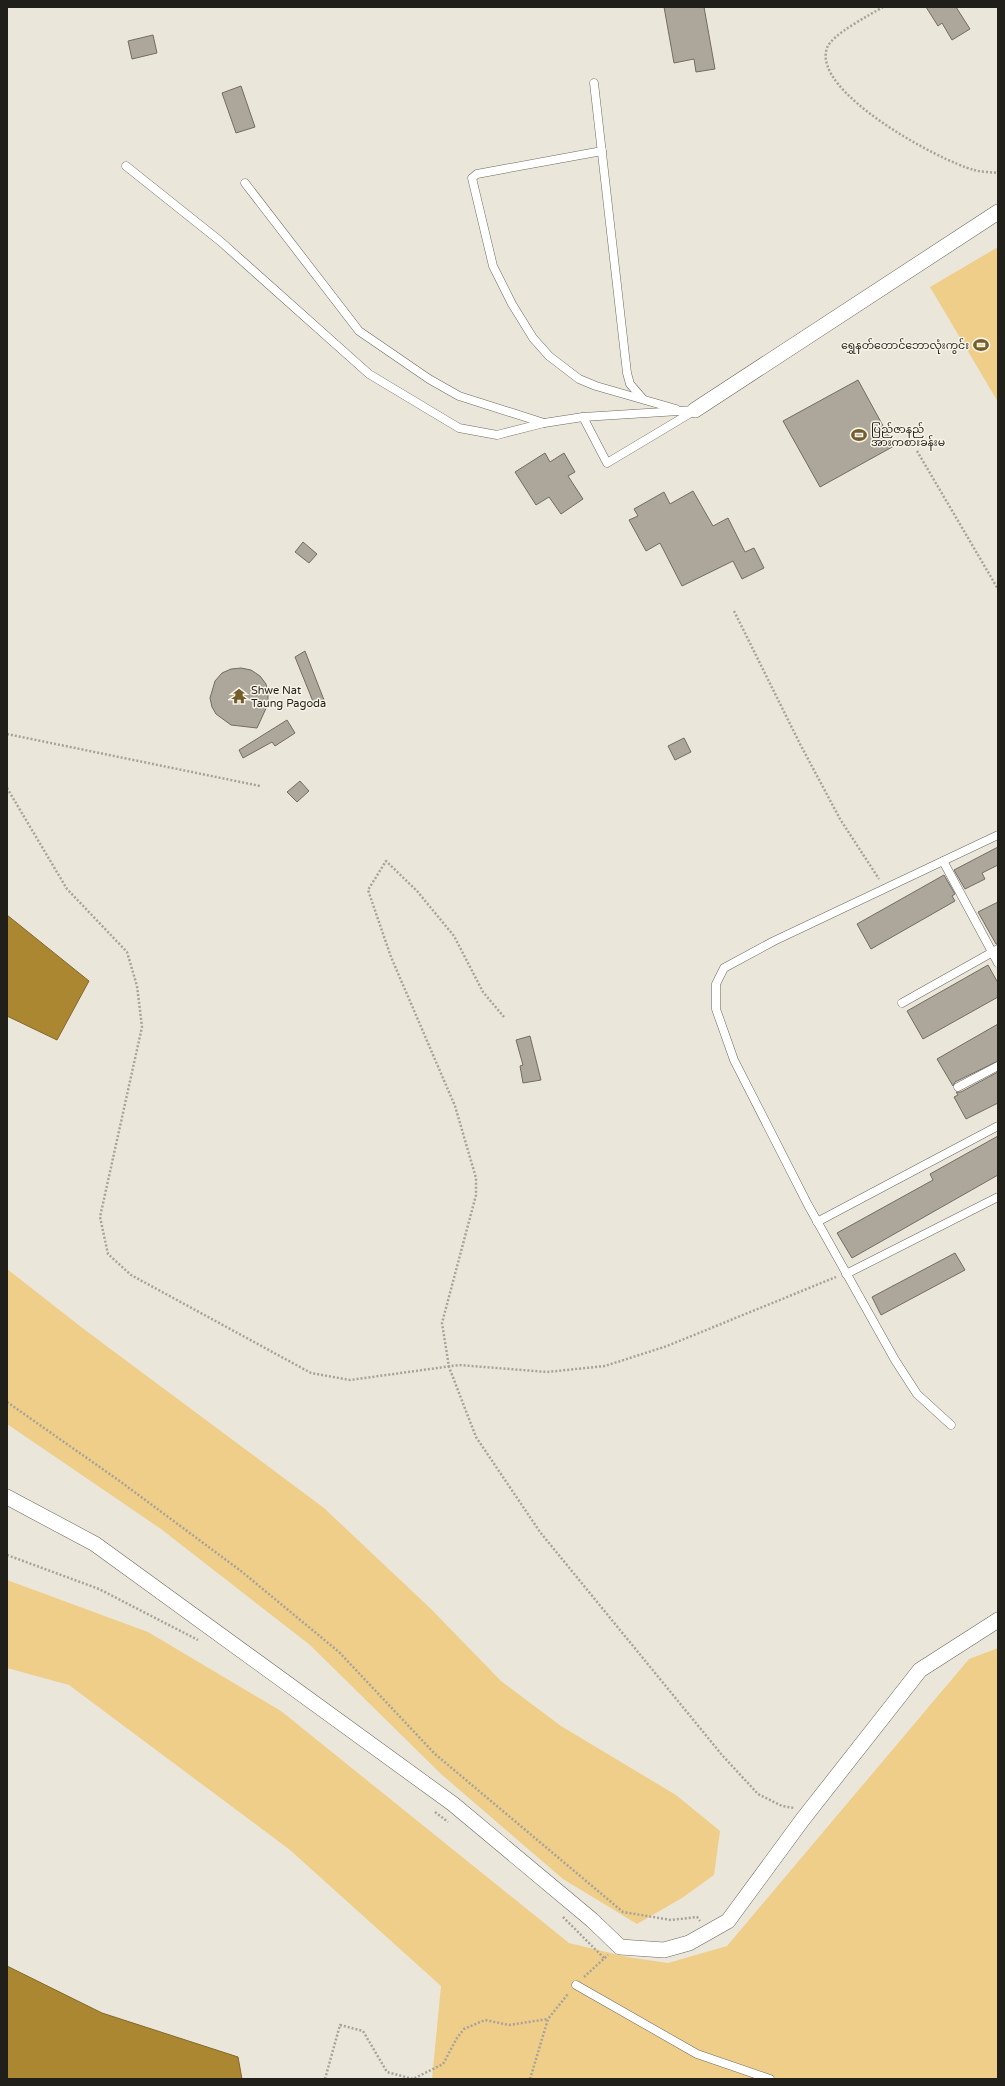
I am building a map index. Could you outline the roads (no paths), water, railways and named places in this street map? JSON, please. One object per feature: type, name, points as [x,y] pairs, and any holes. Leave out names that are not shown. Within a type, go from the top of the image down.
[{"type":"street","points":[[689,411],[998,212]]},
{"type":"street","points":[[7,1497],[95,1544],[453,1804],[592,1920],[620,1947],[664,1950],[689,1944],[728,1921],[810,1811],[920,1670],[998,1620]]},
{"type":"lane","points":[[594,83],[627,373],[630,384],[643,400]]},
{"type":"lane","points":[[602,151],[476,174],[472,178],[493,266],[512,304],[534,338],[549,356],[579,379],[596,386],[643,400],[689,411]]},
{"type":"lane","points":[[126,166],[220,241],[368,374],[459,428],[497,435],[544,423],[583,417],[689,411]]},
{"type":"lane","points":[[245,182],[360,331],[429,379],[459,396],[544,423]]},
{"type":"lane","points":[[583,417],[607,463],[689,411]]},
{"type":"lane","points":[[950,1425],[917,1394],[873,1324],[817,1222],[734,1060],[716,1009],[716,984],[724,968],[774,941],[998,835]]},
{"type":"lane","points":[[943,861],[995,951],[998,963]]},
{"type":"lane","points":[[902,1002],[995,951]]},
{"type":"lane","points":[[958,1087],[998,1066]]},
{"type":"lane","points":[[817,1222],[998,1126]]},
{"type":"lane","points":[[846,1274],[998,1197]]},
{"type":"lane","points":[[576,1986],[697,2054],[770,2079]]},
{"type":"place","name":"ရွှေနတ်တောင်ဘောလုံးကွင်း","points":[[981,345]]},
{"type":"place","name":"ပြည်ဇာနည် အားကစားခန်းမ","points":[[859,435]]},
{"type":"place","name":"Shwe Nat Taung Pagoda","points":[[239,696]]}]
